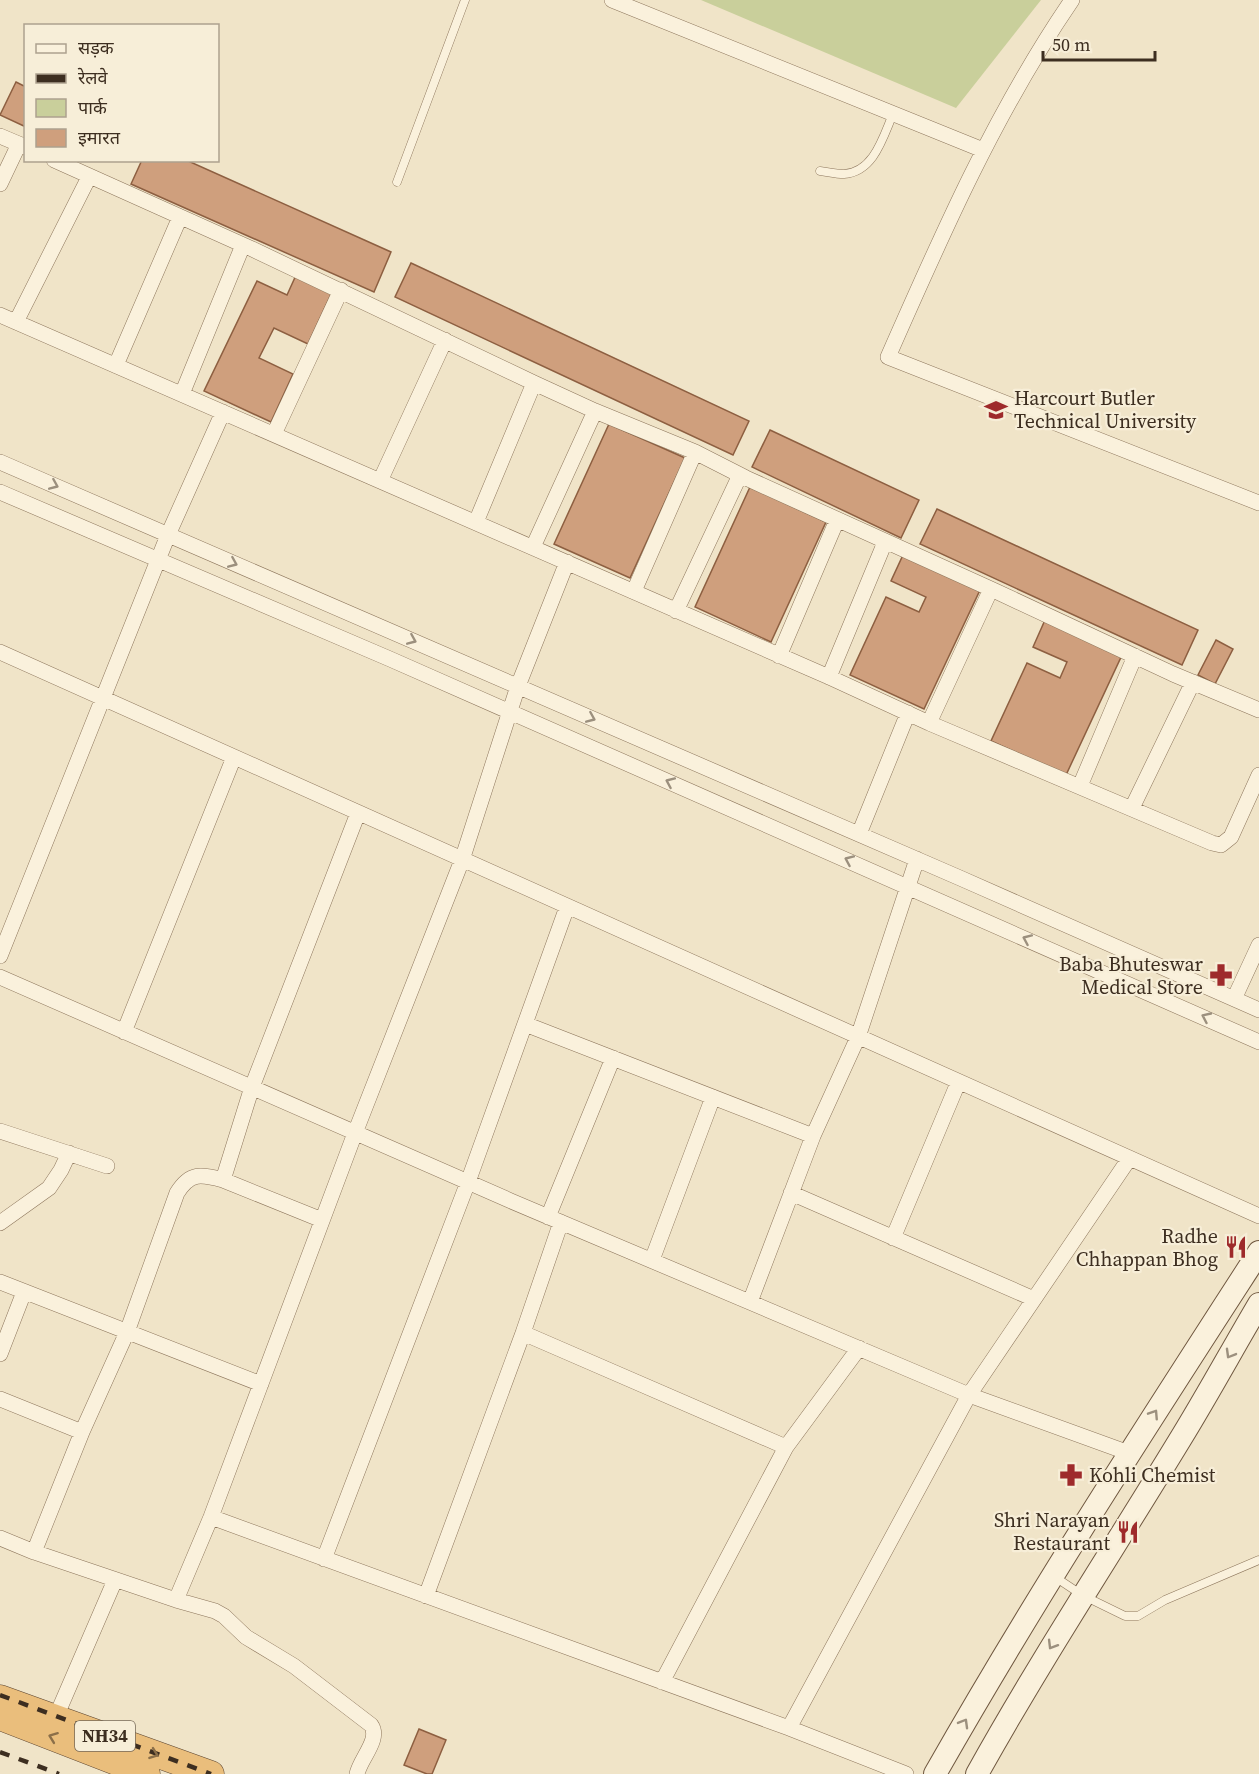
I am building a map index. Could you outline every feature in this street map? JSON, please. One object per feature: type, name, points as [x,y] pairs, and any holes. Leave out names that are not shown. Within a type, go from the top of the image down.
[{"type":"highway","name":"NH34","points":[[0,1698],[211,1774]]},
{"type":"highway","name":"NH34","points":[[0,1717],[147,1774]]},
{"type":"main road","points":[[935,1774],[990,1677],[1129,1454],[1259,1252]]},
{"type":"main road","points":[[977,1774],[1010,1714],[1182,1437],[1259,1304]]},
{"type":"street","points":[[612,0],[983,150]]},
{"type":"street","points":[[1072,0],[1004,111],[983,150],[888,357],[1259,503]]},
{"type":"street","points":[[0,135],[22,146],[0,184]]},
{"type":"street","points":[[58,162],[342,290],[596,411],[695,452],[885,542],[1192,682],[1259,710]]},
{"type":"street","points":[[16,322],[89,177]]},
{"type":"street","points":[[116,365],[180,217]]},
{"type":"street","points":[[182,394],[243,245]]},
{"type":"street","points":[[273,434],[342,290]]},
{"type":"street","points":[[0,315],[634,591],[929,723],[1212,843],[1221,845],[1231,837],[1259,775]]},
{"type":"street","points":[[380,481],[445,339]]},
{"type":"street","points":[[476,522],[534,382]]},
{"type":"street","points":[[533,547],[596,411]]},
{"type":"street","points":[[0,956],[168,535],[223,412]]},
{"type":"street","points":[[634,591],[695,452]]},
{"type":"street","points":[[0,462],[917,859],[1259,1010]]},
{"type":"street","points":[[676,611],[740,475]]},
{"type":"street","points":[[0,492],[511,712],[1259,1042]]},
{"type":"street","points":[[779,656],[837,520]]},
{"type":"street","points":[[829,677],[885,542]]},
{"type":"street","points":[[176,1600],[211,1517],[355,1133],[462,860],[518,686],[567,562]]},
{"type":"street","points":[[929,723],[991,589]]},
{"type":"street","points":[[0,654],[103,698],[1259,1216]]},
{"type":"street","points":[[1080,786],[1135,656]]},
{"type":"street","points":[[1132,808],[1192,682]]},
{"type":"street","points":[[859,834],[909,713]]},
{"type":"street","points":[[124,1032],[234,757]]},
{"type":"street","points":[[223,1180],[252,1087],[358,813]]},
{"type":"street","points":[[750,1302],[813,1136],[858,1037],[917,859]]},
{"type":"street","points":[[324,1559],[468,1182],[567,907]]},
{"type":"street","points":[[1234,999],[1259,945]]},
{"type":"street","points":[[0,978],[468,1182],[969,1395],[1129,1454]]},
{"type":"street","points":[[525,1024],[813,1136]]},
{"type":"street","points":[[426,1596],[524,1333],[555,1219],[613,1058]]},
{"type":"street","points":[[893,1238],[958,1083]]},
{"type":"street","points":[[652,1260],[713,1097]]},
{"type":"street","points":[[0,1131],[107,1166]]},
{"type":"street","points":[[0,1223],[49,1188],[62,1170],[69,1153]]},
{"type":"street","points":[[789,1728],[969,1395],[1129,1159]]},
{"type":"street","points":[[34,1552],[82,1432],[127,1332],[177,1192],[182,1185],[194,1176],[210,1176],[322,1220]]},
{"type":"street","points":[[791,1193],[1034,1299]]},
{"type":"street","points":[[0,1282],[261,1384]]},
{"type":"street","points":[[0,1354],[24,1292]]},
{"type":"street","points":[[524,1333],[786,1447]]},
{"type":"street","points":[[662,1682],[786,1447],[859,1348]]},
{"type":"street","points":[[0,1399],[82,1432]]},
{"type":"street","points":[[211,1517],[789,1728],[906,1774]]},
{"type":"street","points":[[0,1538],[34,1552],[215,1611],[224,1616],[246,1637],[294,1666],[374,1728],[375,1736],[357,1774]]},
{"type":"street","points":[[55,1719],[115,1580]]},
{"type":"lane","points":[[397,182],[465,0]]},
{"type":"lane","points":[[820,171],[846,174],[866,165],[876,153],[893,114]]},
{"type":"lane","points":[[1054,1576],[1082,1595],[1125,1616],[1138,1616],[1165,1600],[1259,1560]]},
{"type":"green space","points":[[701,0],[1041,0],[956,108]]},
{"type":"building","points":[[16,82],[24,86],[24,126],[0,115]]},
{"type":"building","points":[[141,162],[190,162],[391,252],[374,292],[131,184]]},
{"type":"building","points":[[411,263],[749,421],[733,455],[395,297]]},
{"type":"building","points":[[297,273],[333,290],[308,344],[274,328],[259,358],[293,374],[271,422],[204,391],[257,281],[287,295]]},
{"type":"building","points":[[609,424],[685,458],[630,578],[554,544]]},
{"type":"building","points":[[770,430],[919,500],[901,538],[752,467]]},
{"type":"building","points":[[750,487],[826,522],[771,642],[695,607]]},
{"type":"building","points":[[937,509],[1198,630],[1182,665],[920,544]]},
{"type":"building","points":[[903,555],[980,590],[924,709],[850,675],[886,597],[919,612],[926,597],[891,581]]},
{"type":"building","points":[[1045,620],[1122,655],[1066,775],[991,741],[1027,663],[1060,678],[1067,662],[1033,647]]},
{"type":"building","points":[[1216,640],[1233,649],[1215,684],[1198,675]]},
{"type":"building","points":[[419,1729],[446,1740],[432,1774],[404,1765]]},
{"type":"railway","points":[[0,1695],[211,1774]]},
{"type":"railway","points":[[0,1752],[59,1774]]},
{"type":"place","name":"Harcourt Butler Technical University","points":[[996,410]]},
{"type":"place","name":"Baba Bhuteswar Medical Store","points":[[1221,975]]},
{"type":"place","name":"Radhe Chhappan Bhog","points":[[1236,1247]]},
{"type":"place","name":"Kohli Chemist","points":[[1071,1475]]},
{"type":"place","name":"Shri Narayan Restaurant","points":[[1128,1532]]}]
